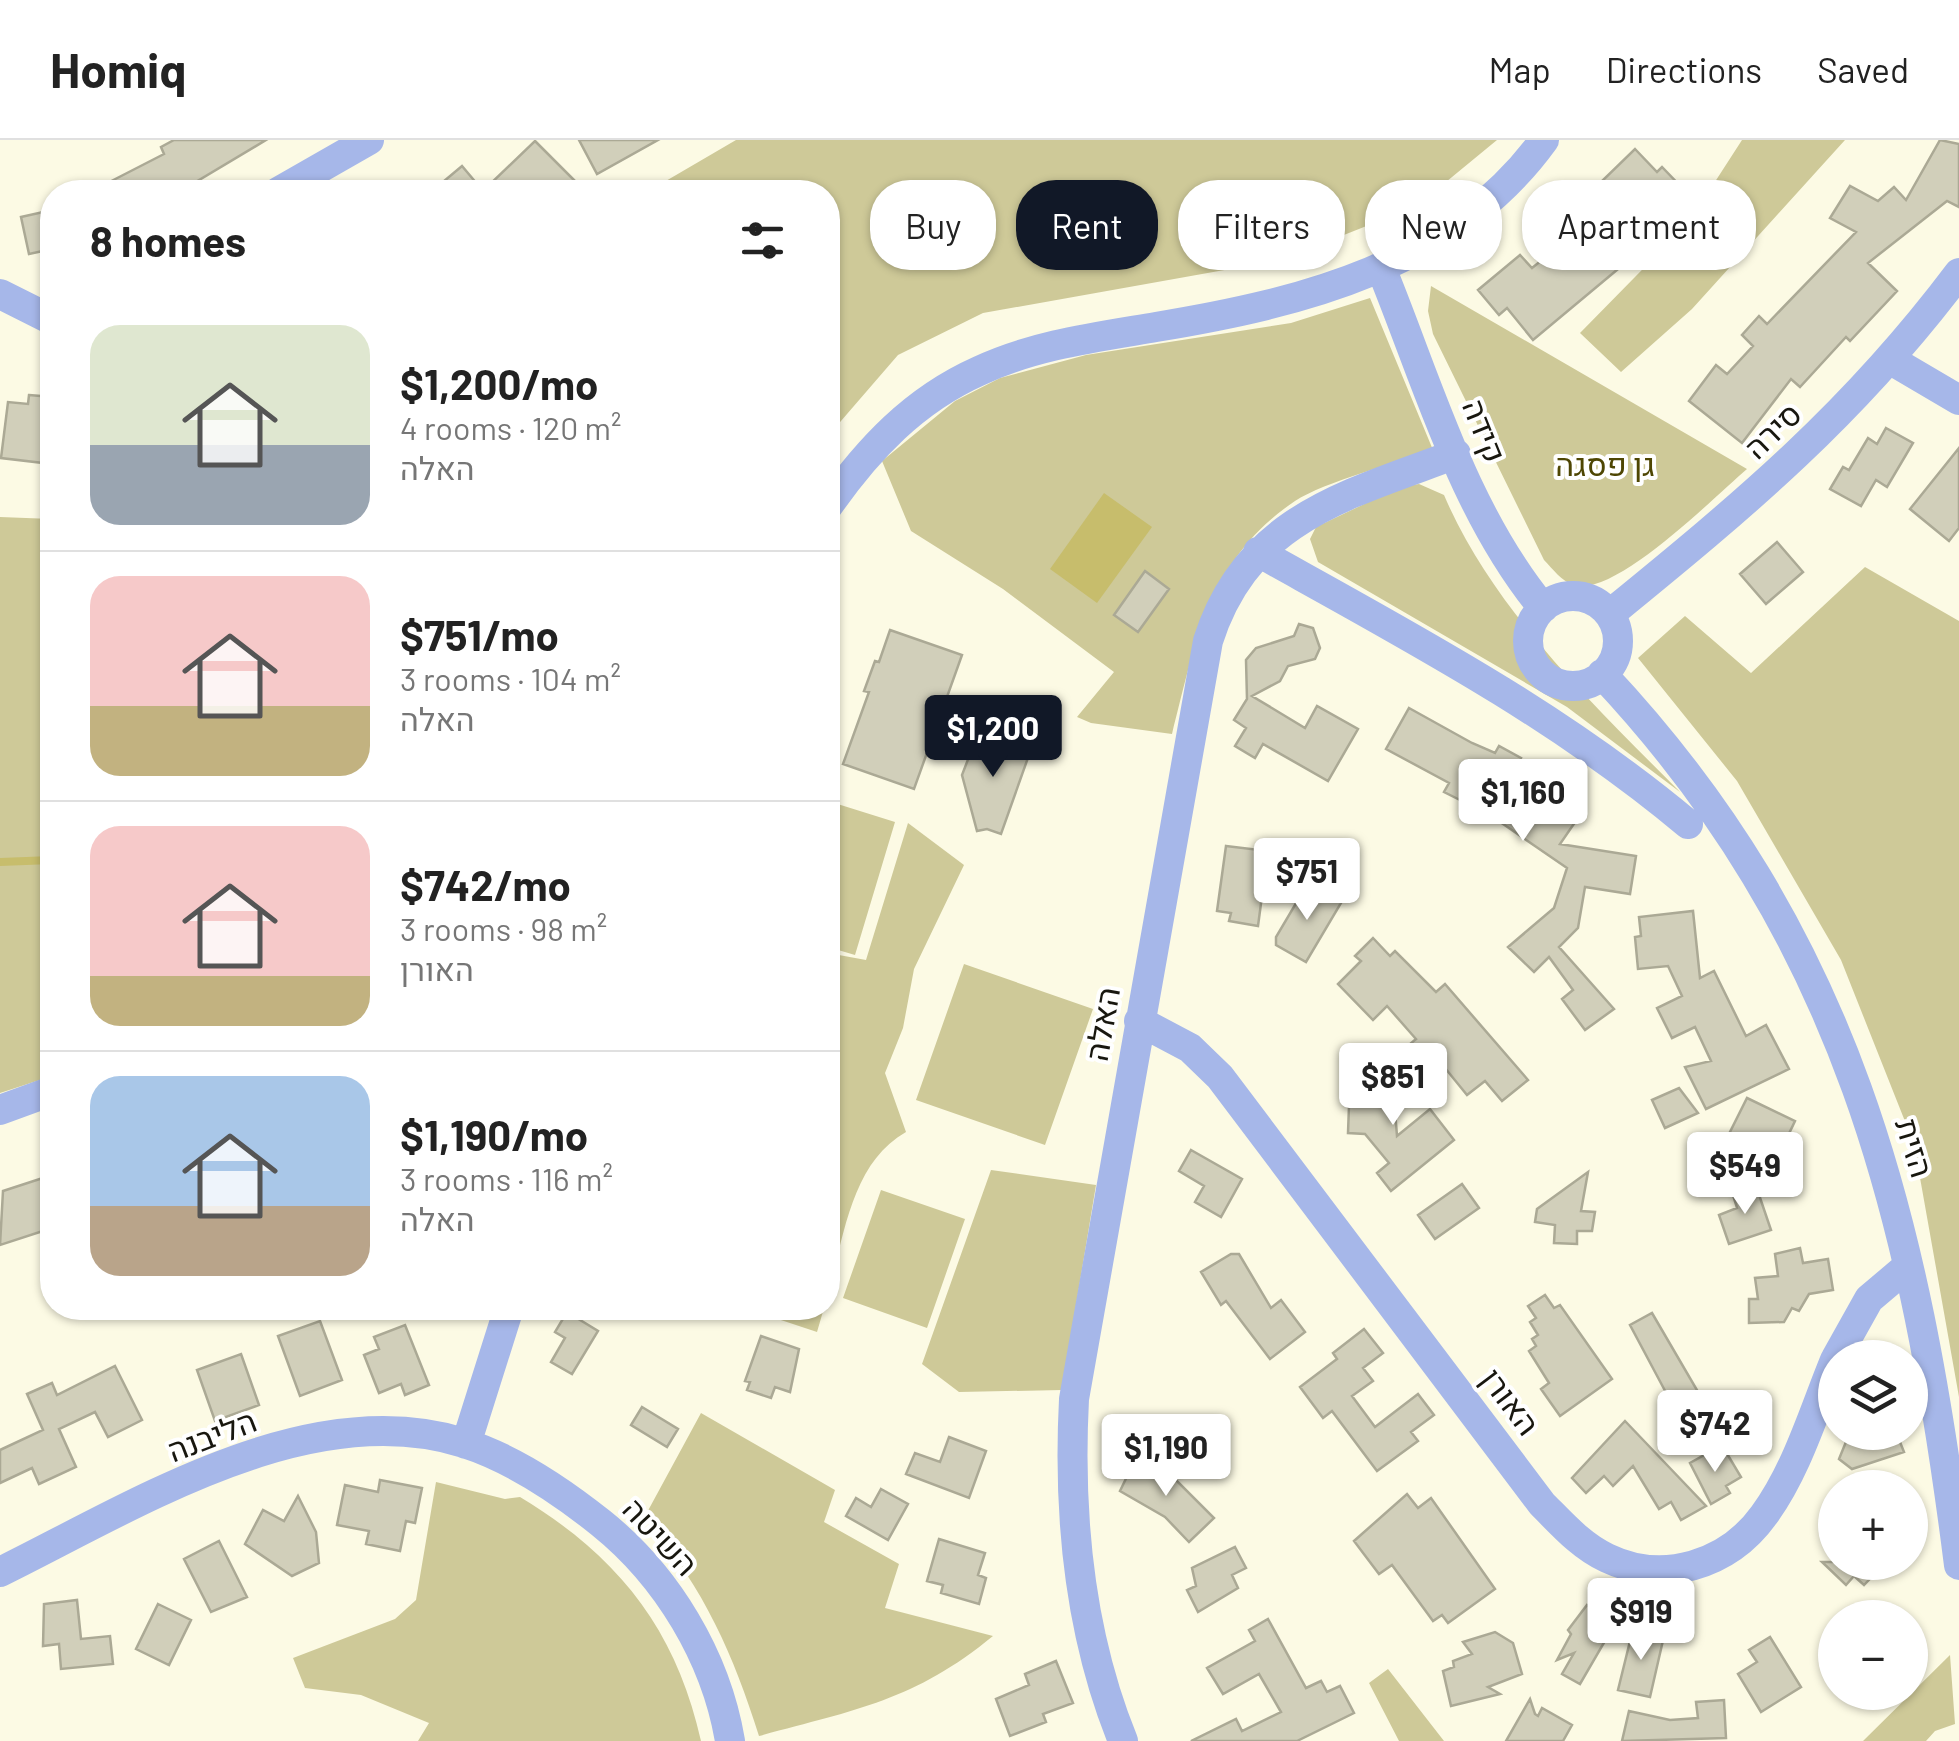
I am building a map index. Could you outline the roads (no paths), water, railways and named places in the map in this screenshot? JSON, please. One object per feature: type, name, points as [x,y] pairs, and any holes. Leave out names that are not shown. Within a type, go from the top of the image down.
[{"type":"street","points":[[299,180],[369,140]]},
{"type":"street","points":[[1502,183],[1544,140]]},
{"type":"street","points":[[840,489],[893,427],[934,395],[979,370],[1064,344],[1296,299],[1376,270]]},
{"type":"street","name":"קידה","points":[[1382,270],[1490,531],[1543,608]]},
{"type":"street","name":"סירה","points":[[1610,614],[1758,494],[1891,360],[1959,273]]},
{"type":"street","points":[[0,294],[40,314]]},
{"type":"street","points":[[1891,360],[1959,400]]},
{"type":"street","name":"האלה","points":[[1123,1741],[1087,1620],[1078,1565],[1071,1454],[1080,1345],[1208,641],[1228,590],[1258,552],[1282,530],[1334,500],[1456,454]]},
{"type":"street","points":[[1258,552],[1532,708],[1624,772],[1688,824]]},
{"type":"street","points":[[1572,595],[1600,604],[1610,614],[1618,643],[1615,658],[1602,674],[1581,685],[1566,685],[1540,672],[1528,645],[1530,630],[1543,608],[1572,595]]},
{"type":"street","name":"הזית","points":[[1602,674],[1690,774],[1735,837],[1774,900],[1839,1036],[1894,1199],[1936,1406],[1959,1566]]},
{"type":"street","name":"האורן","points":[[1139,1021],[1190,1048],[1220,1077],[1542,1504],[1573,1536],[1606,1558],[1640,1570],[1674,1571],[1706,1562],[1736,1544],[1764,1516],[1785,1479],[1818,1401]]},
{"type":"street","points":[[0,1110],[40,1095]]},
{"type":"street","name":"האורן","points":[[1846,1340],[1862,1308],[1908,1266]]},
{"type":"street","points":[[466,1444],[504,1320]]},
{"type":"street","name":"הליבנה","points":[[0,1572],[195,1476],[284,1446],[394,1432],[466,1444]]},
{"type":"street","name":"השיטה","points":[[466,1444],[573,1501],[618,1536],[656,1577],[687,1622],[711,1673],[730,1741]]},
{"type":"waterway","points":[[0,862],[40,860]]},
{"type":"park label","name":"גן פסגה","points":[[1605,465]]}]
